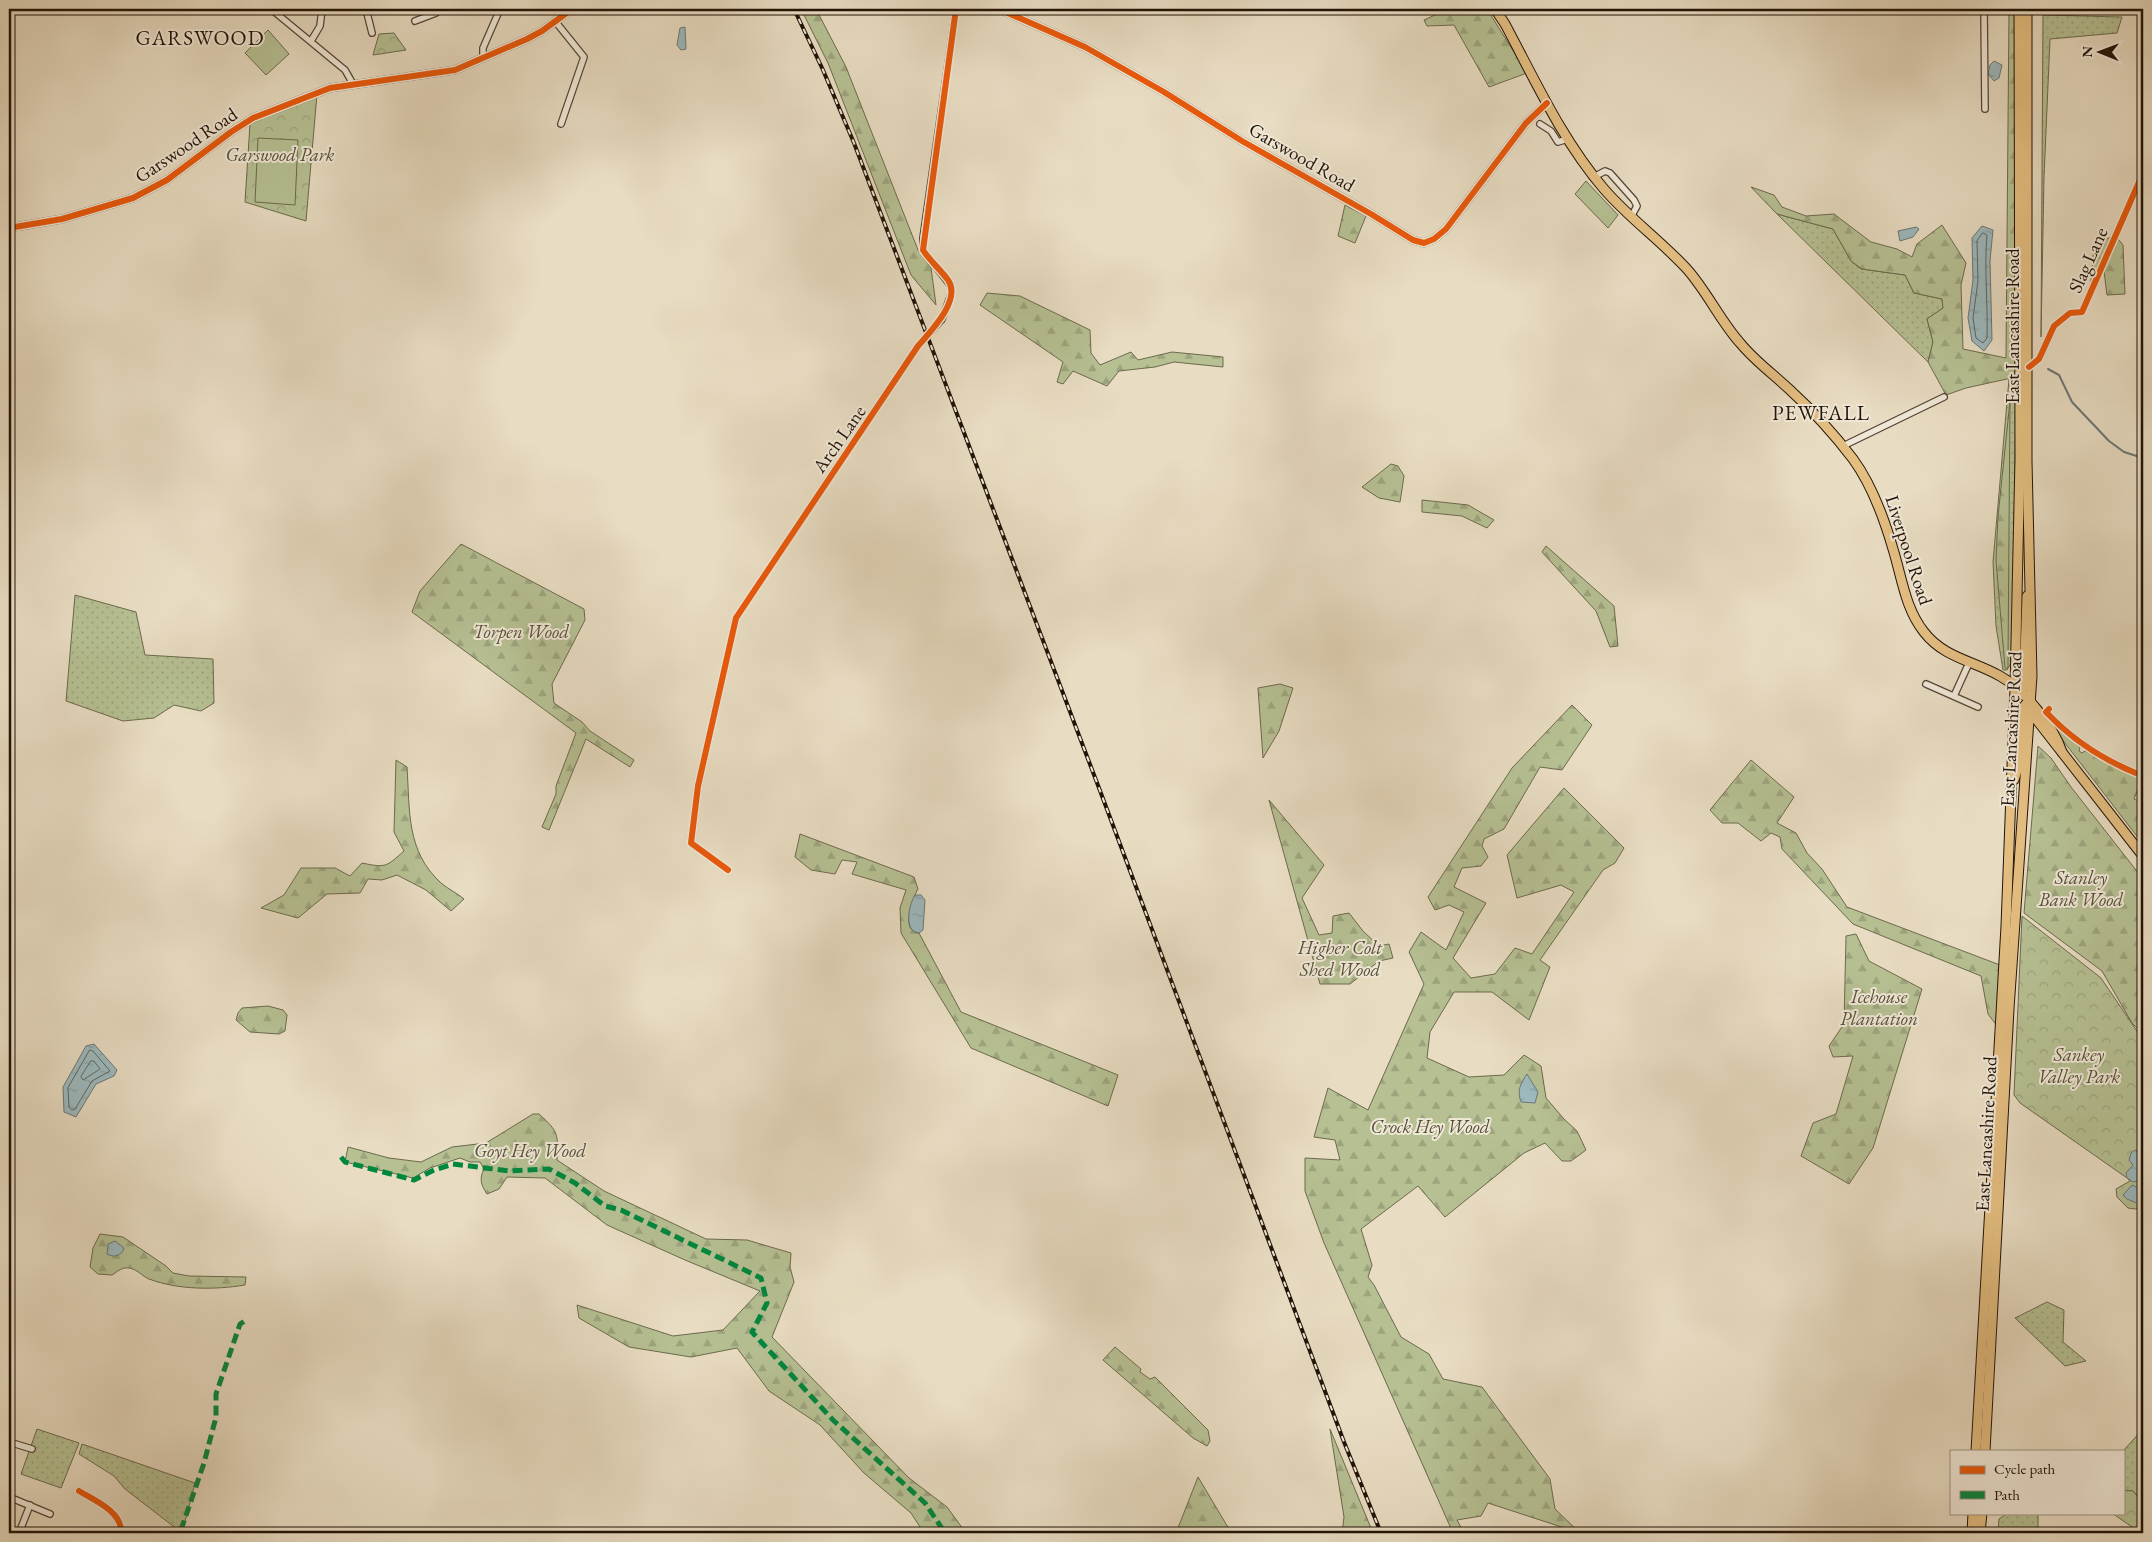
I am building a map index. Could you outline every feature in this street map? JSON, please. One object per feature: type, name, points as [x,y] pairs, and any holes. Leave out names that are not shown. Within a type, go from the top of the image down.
[{"type":"highway","name":"Liverpool Road","points":[[1495,9],[1568,139],[1594,177],[1630,217],[1686,268],[1728,328],[1749,353],[1799,399],[1843,446],[1862,474],[1880,509],[1893,546],[1907,603],[1915,620],[1928,637],[1938,646],[1952,656],[1996,675],[2017,691],[2028,707]]},
{"type":"highway","name":"East Lancashire Road","points":[[1985,1450],[2009,1008],[2028,743],[2032,607],[2019,9]]},
{"type":"highway","name":"East Lancashire Road","points":[[1976,1450],[2006,926],[2017,691],[2016,666],[2026,371],[2027,9]]},
{"type":"highway","points":[[2017,691],[2024,684],[2025,607],[2030,578]]},
{"type":"highway","points":[[1996,675],[2010,672],[2016,666]]},
{"type":"highway","points":[[2028,707],[2143,856]]},
{"type":"highway","points":[[2028,707],[2058,741],[2062,752]]},
{"type":"highway","points":[[2012,791],[2018,767],[2023,709],[2028,707]]},
{"type":"highway","points":[[2028,743],[2038,736],[2051,739]]},
{"type":"highway","points":[[1972,1533],[1973,1514]]},
{"type":"highway","points":[[1980,1533],[1982,1514]]},
{"type":"street","points":[[271,9],[345,70],[353,84]]},
{"type":"street","points":[[311,41],[320,26],[322,9]]},
{"type":"street","points":[[366,9],[371,33]]},
{"type":"street","points":[[415,21],[444,9]]},
{"type":"street","points":[[483,57],[483,48],[500,9]]},
{"type":"street","name":"Garswood Road","points":[[9,228],[62,219],[133,198],[179,172],[246,122],[330,88],[455,70],[527,39],[572,9]]},
{"type":"street","name":"Arch Lane","points":[[728,870],[691,843],[698,786],[736,618],[918,346],[942,319],[951,295],[952,286],[923,250],[956,9]]},
{"type":"street","name":"Garswood Road","points":[[998,9],[1085,47],[1413,240],[1424,243],[1434,239],[1446,229],[1526,123],[1547,103]]},
{"type":"street","points":[[1984,9],[1985,109]]},
{"type":"street","points":[[555,21],[584,57],[561,124]]},
{"type":"street","name":"Liverpool Road","points":[[1541,128],[1551,131],[1559,142],[1568,139]]},
{"type":"street","points":[[1594,177],[1605,171],[1610,173],[1637,206],[1630,217]]},
{"type":"street","name":"Slag Lane","points":[[2026,371],[2039,359],[2054,326],[2070,313],[2082,312],[2143,173]]},
{"type":"street","points":[[1843,446],[1944,397]]},
{"type":"street","points":[[1954,696],[1969,663]]},
{"type":"street","points":[[1926,684],[1978,707]]},
{"type":"street","points":[[2049,709],[2046,712],[2053,719],[2086,746],[2123,768],[2143,776]]},
{"type":"street","points":[[2082,752],[2086,746]]},
{"type":"street","points":[[9,1442],[32,1449]]},
{"type":"street","points":[[79,1491],[118,1518],[122,1528],[121,1533]]},
{"type":"street","points":[[9,1497],[50,1514]]},
{"type":"street","points":[[19,1533],[30,1505]]},
{"type":"green space","points":[[801,9],[816,9],[846,67],[918,250],[931,268],[936,305],[911,275],[828,63]]},
{"type":"green space","points":[[1448,9],[1487,9],[1527,73],[1489,87],[1454,25],[1427,26],[1424,20]]},
{"type":"green space","points":[[2009,9],[2015,9],[2016,377],[1966,388],[1946,395],[1928,362],[1933,342],[1927,319],[1943,308],[1942,299],[1914,293],[1905,275],[1862,269],[1851,261],[1833,229],[1777,214],[1751,187],[1774,195],[1782,207],[1806,216],[1834,214],[1871,242],[1897,249],[1912,257],[1917,244],[1942,225],[1966,263],[1961,285],[1963,349],[2006,358]]},
{"type":"green space","points":[[2043,15],[2122,17],[2117,33],[2050,39],[2044,177],[2041,337]]},
{"type":"green space","points":[[268,30],[289,54],[266,75],[245,53]]},
{"type":"green space","points":[[394,33],[406,50],[373,55],[379,34]]},
{"type":"green space","name":"Garswood Park","points":[[317,94],[306,221],[245,202],[250,124]]},
{"type":"green space","points":[[258,138],[298,140],[295,205],[255,202]]},
{"type":"green space","points":[[1586,181],[1618,215],[1608,228],[1575,194]]},
{"type":"green space","points":[[1345,205],[1366,216],[1355,243],[1338,236]]},
{"type":"green space","points":[[1777,214],[1833,229],[1851,261],[1861,269],[1905,275],[1914,293],[1942,299],[1943,308],[1927,319],[1933,342],[1928,362]]},
{"type":"green space","points":[[2111,237],[2118,239],[2123,245],[2125,294],[2107,295],[2104,271],[2098,269],[2091,281],[2094,245]]},
{"type":"green space","points":[[987,293],[1020,296],[1090,330],[1091,353],[1100,365],[1131,352],[1138,360],[1172,352],[1223,357],[1223,367],[1174,362],[1155,367],[1119,371],[1107,386],[1073,371],[1063,384],[1057,382],[1063,362],[980,305]]},
{"type":"green space","points":[[2016,377],[2013,618],[2011,663],[2007,670],[2003,670],[1996,626],[1993,562],[2009,379]]},
{"type":"green space","points":[[2010,401],[2008,668],[2005,668],[1996,560],[1998,517]]},
{"type":"green space","points":[[1391,464],[1398,466],[1404,476],[1400,502],[1379,498],[1362,487]]},
{"type":"green space","points":[[1422,500],[1468,505],[1494,520],[1487,528],[1462,516],[1422,512]]},
{"type":"green space","name":"Torpen Wood","points":[[461,544],[584,609],[585,620],[552,684],[554,703],[582,722],[590,731],[634,760],[630,767],[586,739],[549,830],[542,827],[556,794],[556,786],[576,733],[412,612],[420,591]]},
{"type":"green space","points":[[1546,546],[1614,606],[1618,646],[1610,647],[1596,611],[1542,552]]},
{"type":"green space","points":[[75,595],[136,612],[145,655],[213,659],[214,703],[201,711],[174,705],[154,718],[123,721],[66,701]]},
{"type":"green space","points":[[1280,684],[1293,688],[1279,731],[1263,758],[1258,688]]},
{"type":"green space","name":"Crock Hey Wood","points":[[1572,705],[1592,725],[1562,770],[1540,767],[1504,829],[1484,839],[1482,846],[1488,857],[1481,866],[1462,868],[1454,887],[1486,903],[1453,958],[1471,978],[1495,974],[1515,948],[1532,954],[1574,892],[1561,885],[1517,898],[1507,855],[1564,788],[1624,848],[1615,863],[1603,870],[1540,960],[1550,967],[1529,1020],[1492,992],[1454,992],[1430,1032],[1427,1058],[1469,1077],[1504,1075],[1524,1055],[1541,1066],[1546,1098],[1577,1131],[1586,1150],[1571,1161],[1562,1161],[1545,1143],[1524,1153],[1445,1217],[1418,1186],[1361,1229],[1372,1265],[1368,1277],[1401,1337],[1429,1354],[1443,1379],[1482,1387],[1550,1479],[1555,1509],[1580,1533],[1488,1503],[1481,1516],[1457,1520],[1464,1533],[1453,1533],[1324,1243],[1305,1191],[1305,1158],[1340,1160],[1335,1140],[1314,1137],[1328,1088],[1368,1110],[1424,984],[1409,952],[1421,932],[1446,950],[1464,912],[1449,905],[1435,910],[1428,897],[1512,768]]},
{"type":"green space","points":[[2053,723],[2080,747],[2079,751],[2082,753],[2085,751],[2142,780],[2134,799],[2143,803],[2143,844],[2051,725]]},
{"type":"green space","name":"Stanley Bank Wood","points":[[2038,746],[2051,758],[2071,787],[2143,879],[2143,1034],[2132,1023],[2102,971],[2024,913]]},
{"type":"green space","points":[[396,760],[407,767],[412,829],[421,858],[441,883],[464,899],[451,911],[426,890],[397,875],[382,880],[368,879],[360,893],[327,894],[298,918],[261,908],[284,895],[301,868],[335,868],[350,876],[362,863],[385,865],[404,851],[394,832]]},
{"type":"green space","points":[[1751,760],[1794,797],[1777,823],[1796,833],[1807,853],[1822,869],[1847,907],[2000,965],[1997,1026],[1988,1014],[1981,976],[1853,924],[1782,849],[1780,837],[1771,833],[1761,841],[1738,823],[1722,823],[1710,810]]},
{"type":"green space","name":"Higher Colt Shed Wood","points":[[1269,800],[1324,865],[1302,898],[1319,935],[1332,933],[1333,916],[1349,913],[1363,931],[1379,946],[1389,944],[1393,958],[1379,961],[1350,984],[1320,984]]},
{"type":"green space","points":[[800,834],[914,877],[918,889],[909,914],[910,927],[913,931],[919,933],[961,1012],[1118,1075],[1108,1106],[971,1048],[901,933],[900,908],[906,890],[852,874],[857,862],[842,860],[835,874],[811,870],[795,857]]},
{"type":"green space","name":"Sankey Valley Park","points":[[2022,916],[2101,978],[2143,1040],[2143,1207],[2128,1208],[2117,1197],[2116,1189],[2130,1181],[2127,1178],[2020,1103],[2014,1095]]},
{"type":"green space","name":"Icehouse Plantation","points":[[1856,934],[1869,961],[1922,989],[1873,1148],[1849,1184],[1801,1156],[1813,1123],[1836,1114],[1853,1056],[1833,1057],[1829,1046],[1844,1024],[1846,936]]},
{"type":"green space","points":[[268,1006],[283,1010],[287,1015],[285,1031],[279,1034],[250,1032],[236,1020],[242,1008]]},
{"type":"green space","name":"Goyt Hey Wood","points":[[533,1114],[539,1114],[554,1130],[557,1139],[557,1160],[604,1191],[706,1239],[747,1240],[791,1253],[790,1267],[794,1282],[772,1337],[909,1478],[947,1507],[966,1533],[924,1533],[911,1513],[864,1473],[820,1425],[769,1391],[737,1348],[691,1357],[629,1347],[579,1318],[577,1305],[673,1336],[723,1330],[760,1291],[607,1225],[545,1178],[507,1177],[499,1189],[487,1194],[481,1182],[484,1169],[480,1162],[470,1162],[460,1158],[430,1168],[413,1178],[345,1162],[348,1147],[389,1158],[421,1162],[452,1147],[486,1143]]},
{"type":"green space","points":[[100,1234],[123,1237],[166,1266],[173,1273],[189,1276],[246,1277],[245,1285],[221,1288],[184,1287],[160,1283],[129,1268],[122,1269],[112,1275],[98,1274],[90,1267],[93,1248]]},
{"type":"green space","points":[[2047,1302],[2064,1310],[2063,1342],[2086,1361],[2065,1366],[2015,1318]]},
{"type":"green space","points":[[1115,1347],[1141,1369],[1140,1372],[1150,1379],[1155,1377],[1208,1430],[1210,1441],[1207,1446],[1193,1438],[1103,1360]]},
{"type":"green space","points":[[37,1429],[79,1443],[61,1488],[21,1474]]},
{"type":"green space","points":[[1330,1429],[1373,1533],[1342,1533],[1344,1517]]},
{"type":"green space","points":[[2143,1429],[2143,1503],[2133,1491],[2124,1490],[2124,1450]]},
{"type":"green space","points":[[82,1444],[195,1483],[182,1533],[125,1489],[114,1476],[79,1454]]},
{"type":"green space","points":[[1198,1477],[1229,1529],[1234,1533],[1176,1533]]},
{"type":"green space","points":[[2124,1490],[2133,1491],[2143,1503],[2143,1533],[2133,1533],[2132,1527],[2113,1514],[2124,1514]]},
{"type":"green space","points":[[2006,1514],[2038,1514],[2038,1527],[2027,1533],[1998,1533],[1999,1519]]},
{"type":"water","points":[[685,27],[686,49],[681,50],[677,45],[680,28]]},
{"type":"water","points":[[1994,61],[2002,65],[1999,78],[1994,81],[1988,74],[1990,65]]},
{"type":"water","points":[[1982,226],[1993,230],[1990,261],[1992,340],[1984,351],[1972,341],[1968,318],[1973,280],[1972,238]]},
{"type":"water","points":[[1916,227],[1919,229],[1913,237],[1900,241],[1898,231]]},
{"type":"water","points":[[915,895],[921,895],[925,900],[923,930],[919,933],[911,928],[909,923],[909,911]]},
{"type":"water","points":[[94,1044],[117,1070],[114,1076],[96,1084],[76,1117],[64,1112],[63,1087],[86,1046]]},
{"type":"water","points":[[1527,1074],[1538,1092],[1535,1103],[1521,1102],[1520,1088]]},
{"type":"water","points":[[2135,1150],[2143,1155],[2138,1163],[2143,1168],[2143,1180],[2133,1182],[2127,1178],[2126,1173],[2133,1165],[2129,1160],[2131,1153]]},
{"type":"water","points":[[2132,1185],[2143,1190],[2143,1201],[2139,1204],[2127,1199],[2123,1195]]},
{"type":"water","points":[[115,1241],[124,1248],[117,1256],[112,1256],[107,1254],[108,1244]]},
{"type":"waterway","points":[[2048,369],[2059,375],[2072,402],[2109,441],[2124,452],[2143,458]]},
{"type":"railway","points":[[794,9],[823,70],[854,143],[1099,788],[1344,1442],[1381,1533]]},
{"type":"marked path","points":[[341,1157],[345,1162],[414,1180],[434,1170],[453,1164],[510,1171],[549,1169],[575,1183],[605,1206],[621,1210],[761,1278],[767,1303],[752,1332],[833,1420],[925,1503],[945,1533]]},
{"type":"marked path","points":[[181,1530],[204,1463],[216,1417],[216,1394],[240,1324],[248,1319]]},
{"type":"cycle path","points":[[9,228],[62,219],[133,198],[167,180],[231,132],[253,118],[330,88],[455,70],[527,39],[542,31],[572,9]]},
{"type":"cycle path","points":[[728,870],[691,843],[698,786],[736,618],[918,346],[943,315],[951,297],[951,288],[948,280],[923,250],[956,9]]},
{"type":"cycle path","points":[[999,9],[1085,47],[1413,240],[1424,243],[1434,239],[1446,229],[1526,123],[1547,103]]},
{"type":"cycle path","points":[[2029,367],[2039,359],[2054,326],[2070,313],[2082,312],[2143,173]]},
{"type":"cycle path","points":[[2049,709],[2046,712],[2056,723],[2091,750],[2143,776]]},
{"type":"cycle path","points":[[79,1491],[113,1513],[120,1526],[121,1533]]},
{"type":"district","name":"GARSWOOD","points":[[200,37]]},
{"type":"district","name":"PEWFALL","points":[[1821,412]]}]
